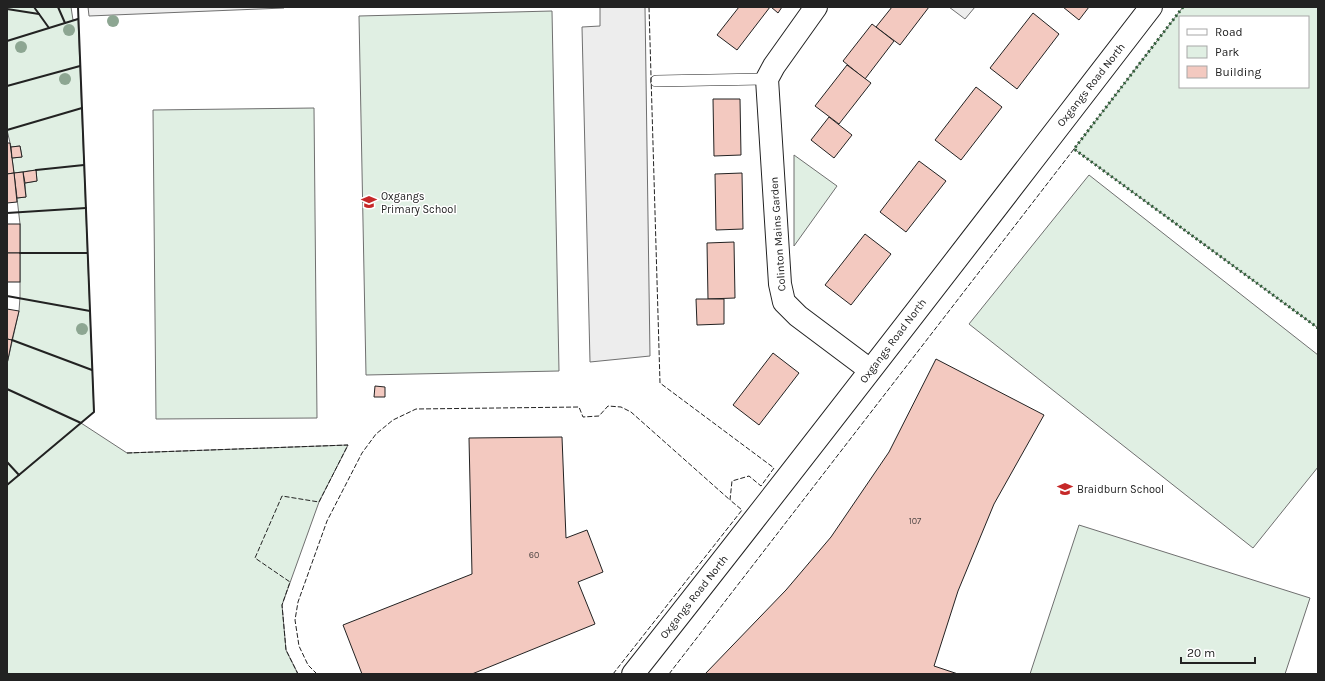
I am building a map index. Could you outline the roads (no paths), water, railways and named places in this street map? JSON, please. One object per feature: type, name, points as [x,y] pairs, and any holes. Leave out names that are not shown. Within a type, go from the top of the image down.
[{"type":"street","points":[[767,79],[774,66],[816,7]]},
{"type":"street","name":"Oxgangs Road North","points":[[633,674],[766,506],[1151,7]]},
{"type":"street","name":"Colinton Mains Garden","points":[[767,79],[780,284],[784,302],[798,316],[870,370]]},
{"type":"lane","points":[[656,81],[767,79]]},
{"type":"place","name":"Oxgangs Primary School","points":[[369,202]]},
{"type":"place","name":"Braidburn School","points":[[1065,489]]}]
